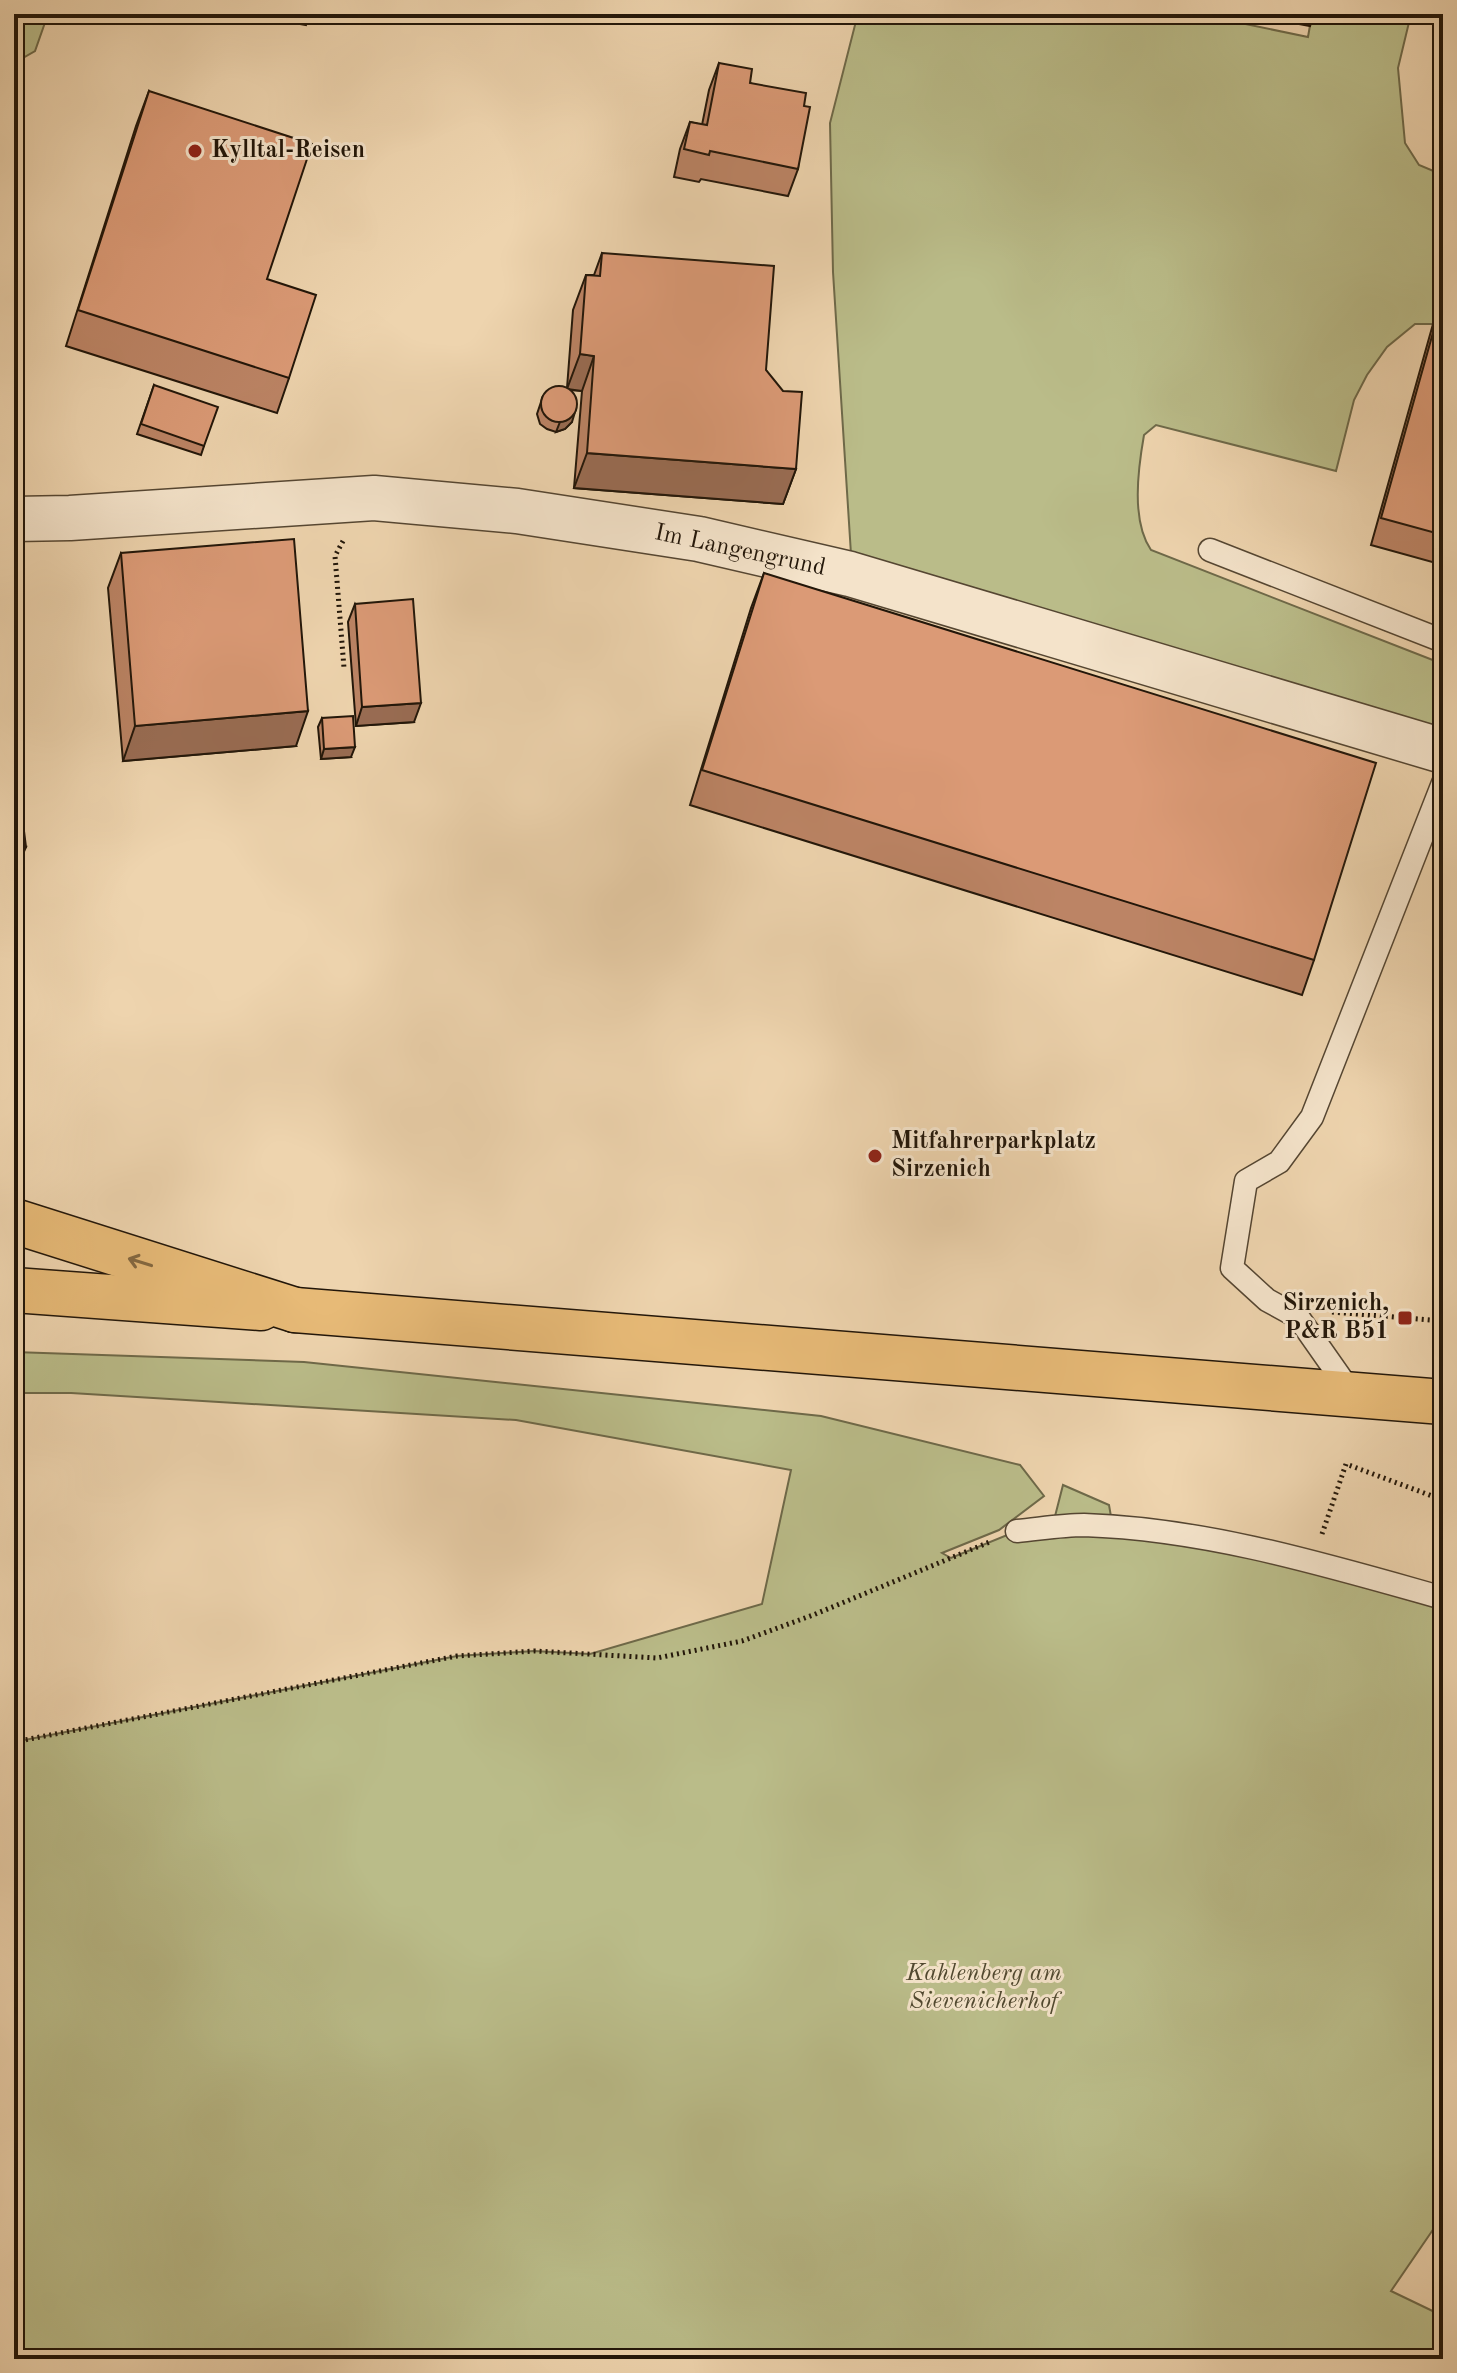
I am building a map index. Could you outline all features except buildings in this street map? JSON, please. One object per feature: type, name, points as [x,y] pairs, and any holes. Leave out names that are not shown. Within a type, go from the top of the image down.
[{"type":"main road","points":[[14,1221],[295,1310]]},
{"type":"main road","points":[[14,1290],[1443,1402]]},
{"type":"street","name":"Im Langengrund","points":[[14,519],[374,498],[517,511],[699,539],[843,572],[1443,751]]},
{"type":"lane","points":[[1210,550],[1443,641]]},
{"type":"lane","points":[[1352,1394],[1298,1317],[1267,1300],[1232,1268],[1246,1181],[1279,1162],[1312,1117],[1443,783]]},
{"type":"lane","points":[[1017,1531],[1082,1525],[1183,1534],[1313,1562],[1443,1598]]},
{"type":"path","points":[[344,668],[335,556],[355,520],[374,498]]},
{"type":"path","points":[[1298,1317],[1322,1311],[1443,1321]]},
{"type":"path","points":[[1313,1562],[1346,1464],[1443,1500]]},
{"type":"path","points":[[14,1742],[457,1656],[535,1651],[657,1658],[742,1641],[1017,1531]]},
{"type":"green space","points":[[14,14],[48,14],[35,51],[14,63]]},
{"type":"green space","points":[[861,14],[1197,14],[1308,37],[1312,14],[1411,14],[1398,68],[1405,143],[1419,165],[1443,175],[1443,327],[1415,324],[1387,347],[1354,400],[1336,471],[1156,425],[1144,435],[1138,479],[1138,510],[1151,550],[1443,664],[1443,736],[851,554],[833,272],[830,123],[855,25]]},
{"type":"green space","name":"Kahlenberg am Sievenicherhof","points":[[14,1352],[304,1362],[821,1416],[1020,1465],[1044,1496],[999,1530],[942,1553],[951,1558],[1017,1531],[1052,1528],[1063,1485],[1109,1505],[1113,1528],[1443,1598],[1443,2215],[1391,2291],[1443,2316],[1443,2359],[14,2359],[14,1742],[457,1656],[534,1651],[590,1654],[762,1604],[791,1470],[516,1420],[71,1393],[14,1393]]},
{"type":"place","name":"Kylltal-Reisen","points":[[195,151]]},
{"type":"place","name":"Mitfahrerparkplatz Sirzenich","points":[[875,1156]]},
{"type":"place","name":"Sirzenich, P&R B51","points":[[1405,1318]]}]
